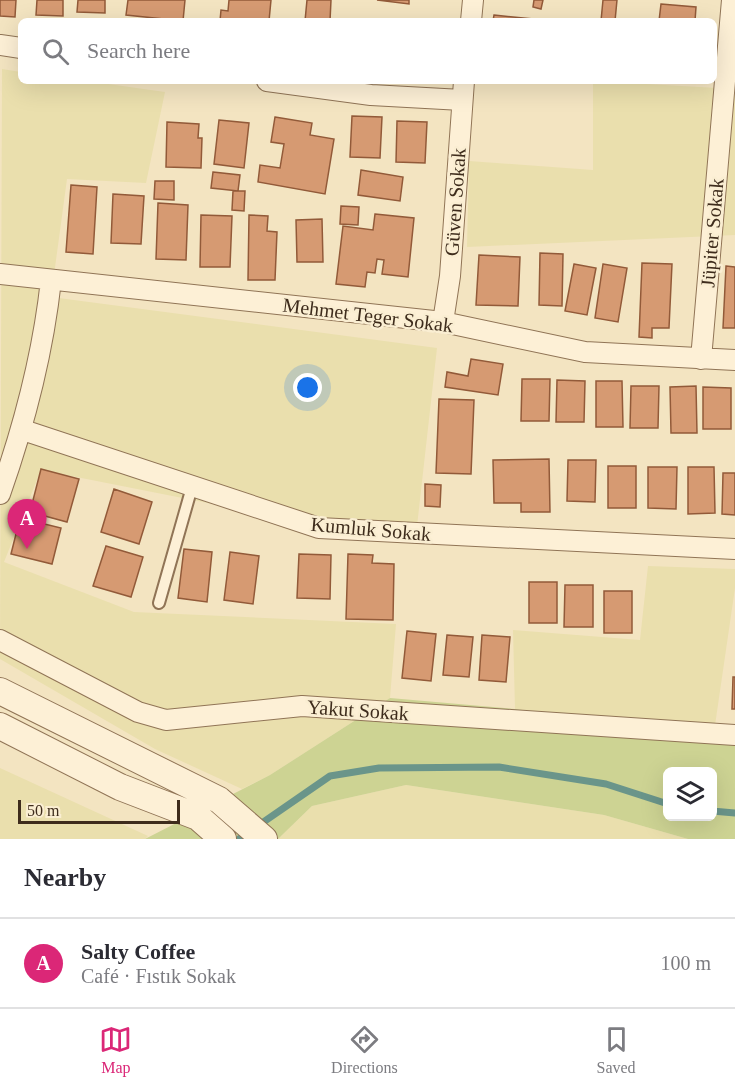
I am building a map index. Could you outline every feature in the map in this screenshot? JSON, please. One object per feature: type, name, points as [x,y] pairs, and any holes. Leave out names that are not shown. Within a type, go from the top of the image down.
[{"type":"street","points":[[471,18],[473,0]]},
{"type":"street","name":"Jüpiter Sokak","points":[[701,359],[728,122],[732,0]]},
{"type":"street","points":[[0,45],[18,48]]},
{"type":"street","points":[[289,84],[371,95],[463,90]]},
{"type":"street","name":"Güven Sokak","points":[[443,322],[450,276],[463,90]]},
{"type":"street","name":"Mehmet Teger Sokak","points":[[0,274],[443,322],[585,352],[735,360]]},
{"type":"street","points":[[0,494],[23,430],[45,334],[51,280]]},
{"type":"street","name":"Kumluk Sokak","points":[[23,430],[298,523],[338,530],[735,549]]},
{"type":"street","name":"Yakut Sokak","points":[[0,640],[138,712],[166,720],[302,706],[735,735]]},
{"type":"street","points":[[0,691],[219,800],[264,839]]},
{"type":"street","points":[[0,726],[120,787],[198,817],[223,839]]},
{"type":"lane","points":[[159,603],[192,487]]},
{"type":"shaded area","points":[[2,69],[18,72],[18,84],[108,84],[165,92],[146,183],[67,179],[51,297],[437,348],[415,544],[41,470],[4,562],[134,612],[396,624],[390,698],[270,775],[242,789],[155,749],[0,659]]},
{"type":"shaded area","points":[[593,84],[646,84],[735,89],[735,235],[467,247],[469,161],[593,170]]},
{"type":"shaded area","points":[[648,566],[735,569],[735,588],[713,739],[515,709],[513,630],[640,640]]},
{"type":"shaded area","points":[[0,768],[148,836],[145,839],[0,839]]},
{"type":"shaded area","points":[[406,785],[604,815],[688,839],[278,839],[312,806]]},
{"type":"green space","points":[[390,698],[515,709],[735,740],[735,839],[688,839],[604,815],[406,785],[312,806],[278,839],[145,839],[270,775]]},
{"type":"building","points":[[0,0],[16,0],[15,17],[0,16]]},
{"type":"building","points":[[37,0],[63,0],[63,16],[36,15]]},
{"type":"building","points":[[78,0],[105,0],[105,13],[77,12]]},
{"type":"building","points":[[128,0],[185,0],[183,18],[126,15]]},
{"type":"building","points":[[229,0],[271,0],[269,18],[220,18],[221,10],[228,11]]},
{"type":"building","points":[[307,0],[331,0],[330,18],[305,18]]},
{"type":"building","points":[[377,0],[409,0],[409,4]]},
{"type":"building","points":[[534,0],[543,0],[541,9],[533,7]]},
{"type":"building","points":[[603,0],[617,0],[615,18],[601,18]]},
{"type":"building","points":[[661,4],[696,7],[695,18],[659,18]]},
{"type":"building","points":[[494,15],[523,18],[494,18]]},
{"type":"building","points":[[352,116],[382,117],[380,158],[350,157]]},
{"type":"building","points":[[275,117],[312,123],[310,135],[334,139],[325,194],[258,182],[260,165],[280,168],[284,144],[271,142]]},
{"type":"building","points":[[219,120],[249,123],[244,168],[214,164]]},
{"type":"building","points":[[397,121],[427,122],[425,163],[396,162]]},
{"type":"building","points":[[167,122],[199,124],[198,138],[202,138],[201,168],[166,167]]},
{"type":"building","points":[[361,170],[403,177],[400,201],[358,195]]},
{"type":"building","points":[[213,172],[240,175],[238,191],[211,188]]},
{"type":"building","points":[[155,181],[174,181],[174,200],[154,199]]},
{"type":"building","points":[[71,185],[97,187],[93,254],[66,252]]},
{"type":"building","points":[[233,191],[245,191],[244,211],[232,210]]},
{"type":"building","points":[[113,194],[144,196],[141,244],[111,243]]},
{"type":"building","points":[[158,203],[188,205],[186,260],[156,259]]},
{"type":"building","points":[[341,206],[359,207],[358,225],[340,224]]},
{"type":"building","points":[[375,214],[414,218],[408,277],[382,274],[384,260],[377,259],[375,273],[367,272],[365,287],[336,284],[343,226],[373,230]]},
{"type":"building","points":[[201,215],[232,216],[230,267],[200,267]]},
{"type":"building","points":[[249,215],[268,216],[267,231],[277,232],[275,280],[248,280]]},
{"type":"building","points":[[322,219],[323,262],[297,262],[296,220]]},
{"type":"building","points":[[540,253],[563,254],[562,306],[539,305]]},
{"type":"building","points":[[479,255],[520,257],[518,306],[476,305]]},
{"type":"building","points":[[642,263],[672,264],[669,328],[652,328],[652,338],[639,337]]},
{"type":"building","points":[[574,264],[596,268],[587,315],[565,311]]},
{"type":"building","points":[[603,264],[627,268],[618,322],[595,318]]},
{"type":"building","points":[[726,266],[735,267],[735,328],[723,328]]},
{"type":"building","points":[[471,359],[503,364],[498,395],[445,387],[447,372],[468,376]]},
{"type":"building","points":[[522,379],[550,379],[549,421],[521,421]]},
{"type":"building","points":[[557,380],[585,381],[584,422],[556,422]]},
{"type":"building","points":[[596,381],[622,381],[623,427],[596,427]]},
{"type":"building","points":[[631,386],[659,386],[658,428],[630,428]]},
{"type":"building","points":[[696,386],[697,433],[671,433],[670,387]]},
{"type":"building","points":[[703,387],[731,388],[731,429],[703,429]]},
{"type":"building","points":[[439,399],[474,400],[471,474],[436,473]]},
{"type":"building","points":[[549,459],[550,512],[521,512],[521,503],[494,503],[493,460]]},
{"type":"building","points":[[568,460],[596,460],[595,502],[567,501]]},
{"type":"building","points":[[608,466],[636,466],[636,508],[608,508]]},
{"type":"building","points":[[648,467],[677,467],[676,509],[648,508]]},
{"type":"building","points":[[688,467],[714,467],[715,513],[688,514]]},
{"type":"building","points":[[41,469],[79,479],[67,522],[30,512]]},
{"type":"building","points":[[723,473],[735,473],[735,515],[722,514]]},
{"type":"building","points":[[425,484],[441,485],[440,507],[425,506]]},
{"type":"building","points":[[114,489],[152,502],[139,544],[101,532]]},
{"type":"building","points":[[20,518],[61,528],[52,564],[11,554]]},
{"type":"building","points":[[106,546],[143,557],[131,597],[93,586]]},
{"type":"building","points":[[184,549],[212,552],[207,602],[178,598]]},
{"type":"building","points":[[230,552],[259,556],[253,604],[224,600]]},
{"type":"building","points":[[299,554],[331,555],[330,599],[297,598]]},
{"type":"building","points":[[348,554],[373,555],[372,563],[394,564],[393,620],[346,619]]},
{"type":"building","points":[[529,582],[557,582],[557,623],[529,623]]},
{"type":"building","points":[[565,585],[593,585],[593,627],[564,627]]},
{"type":"building","points":[[604,591],[632,591],[632,633],[604,633]]},
{"type":"building","points":[[407,631],[436,634],[431,681],[402,678]]},
{"type":"building","points":[[447,635],[473,637],[469,677],[443,675]]},
{"type":"building","points":[[482,635],[510,637],[506,682],[479,680]]},
{"type":"building","points":[[733,677],[735,677],[735,709],[732,709]]},
{"type":"waterway","points":[[239,839],[330,776],[379,768],[499,767],[606,784],[663,802]]},
{"type":"waterway","points":[[717,811],[735,813]]},
{"type":"place","name":"Salty Coffee","points":[[27,549]]}]
